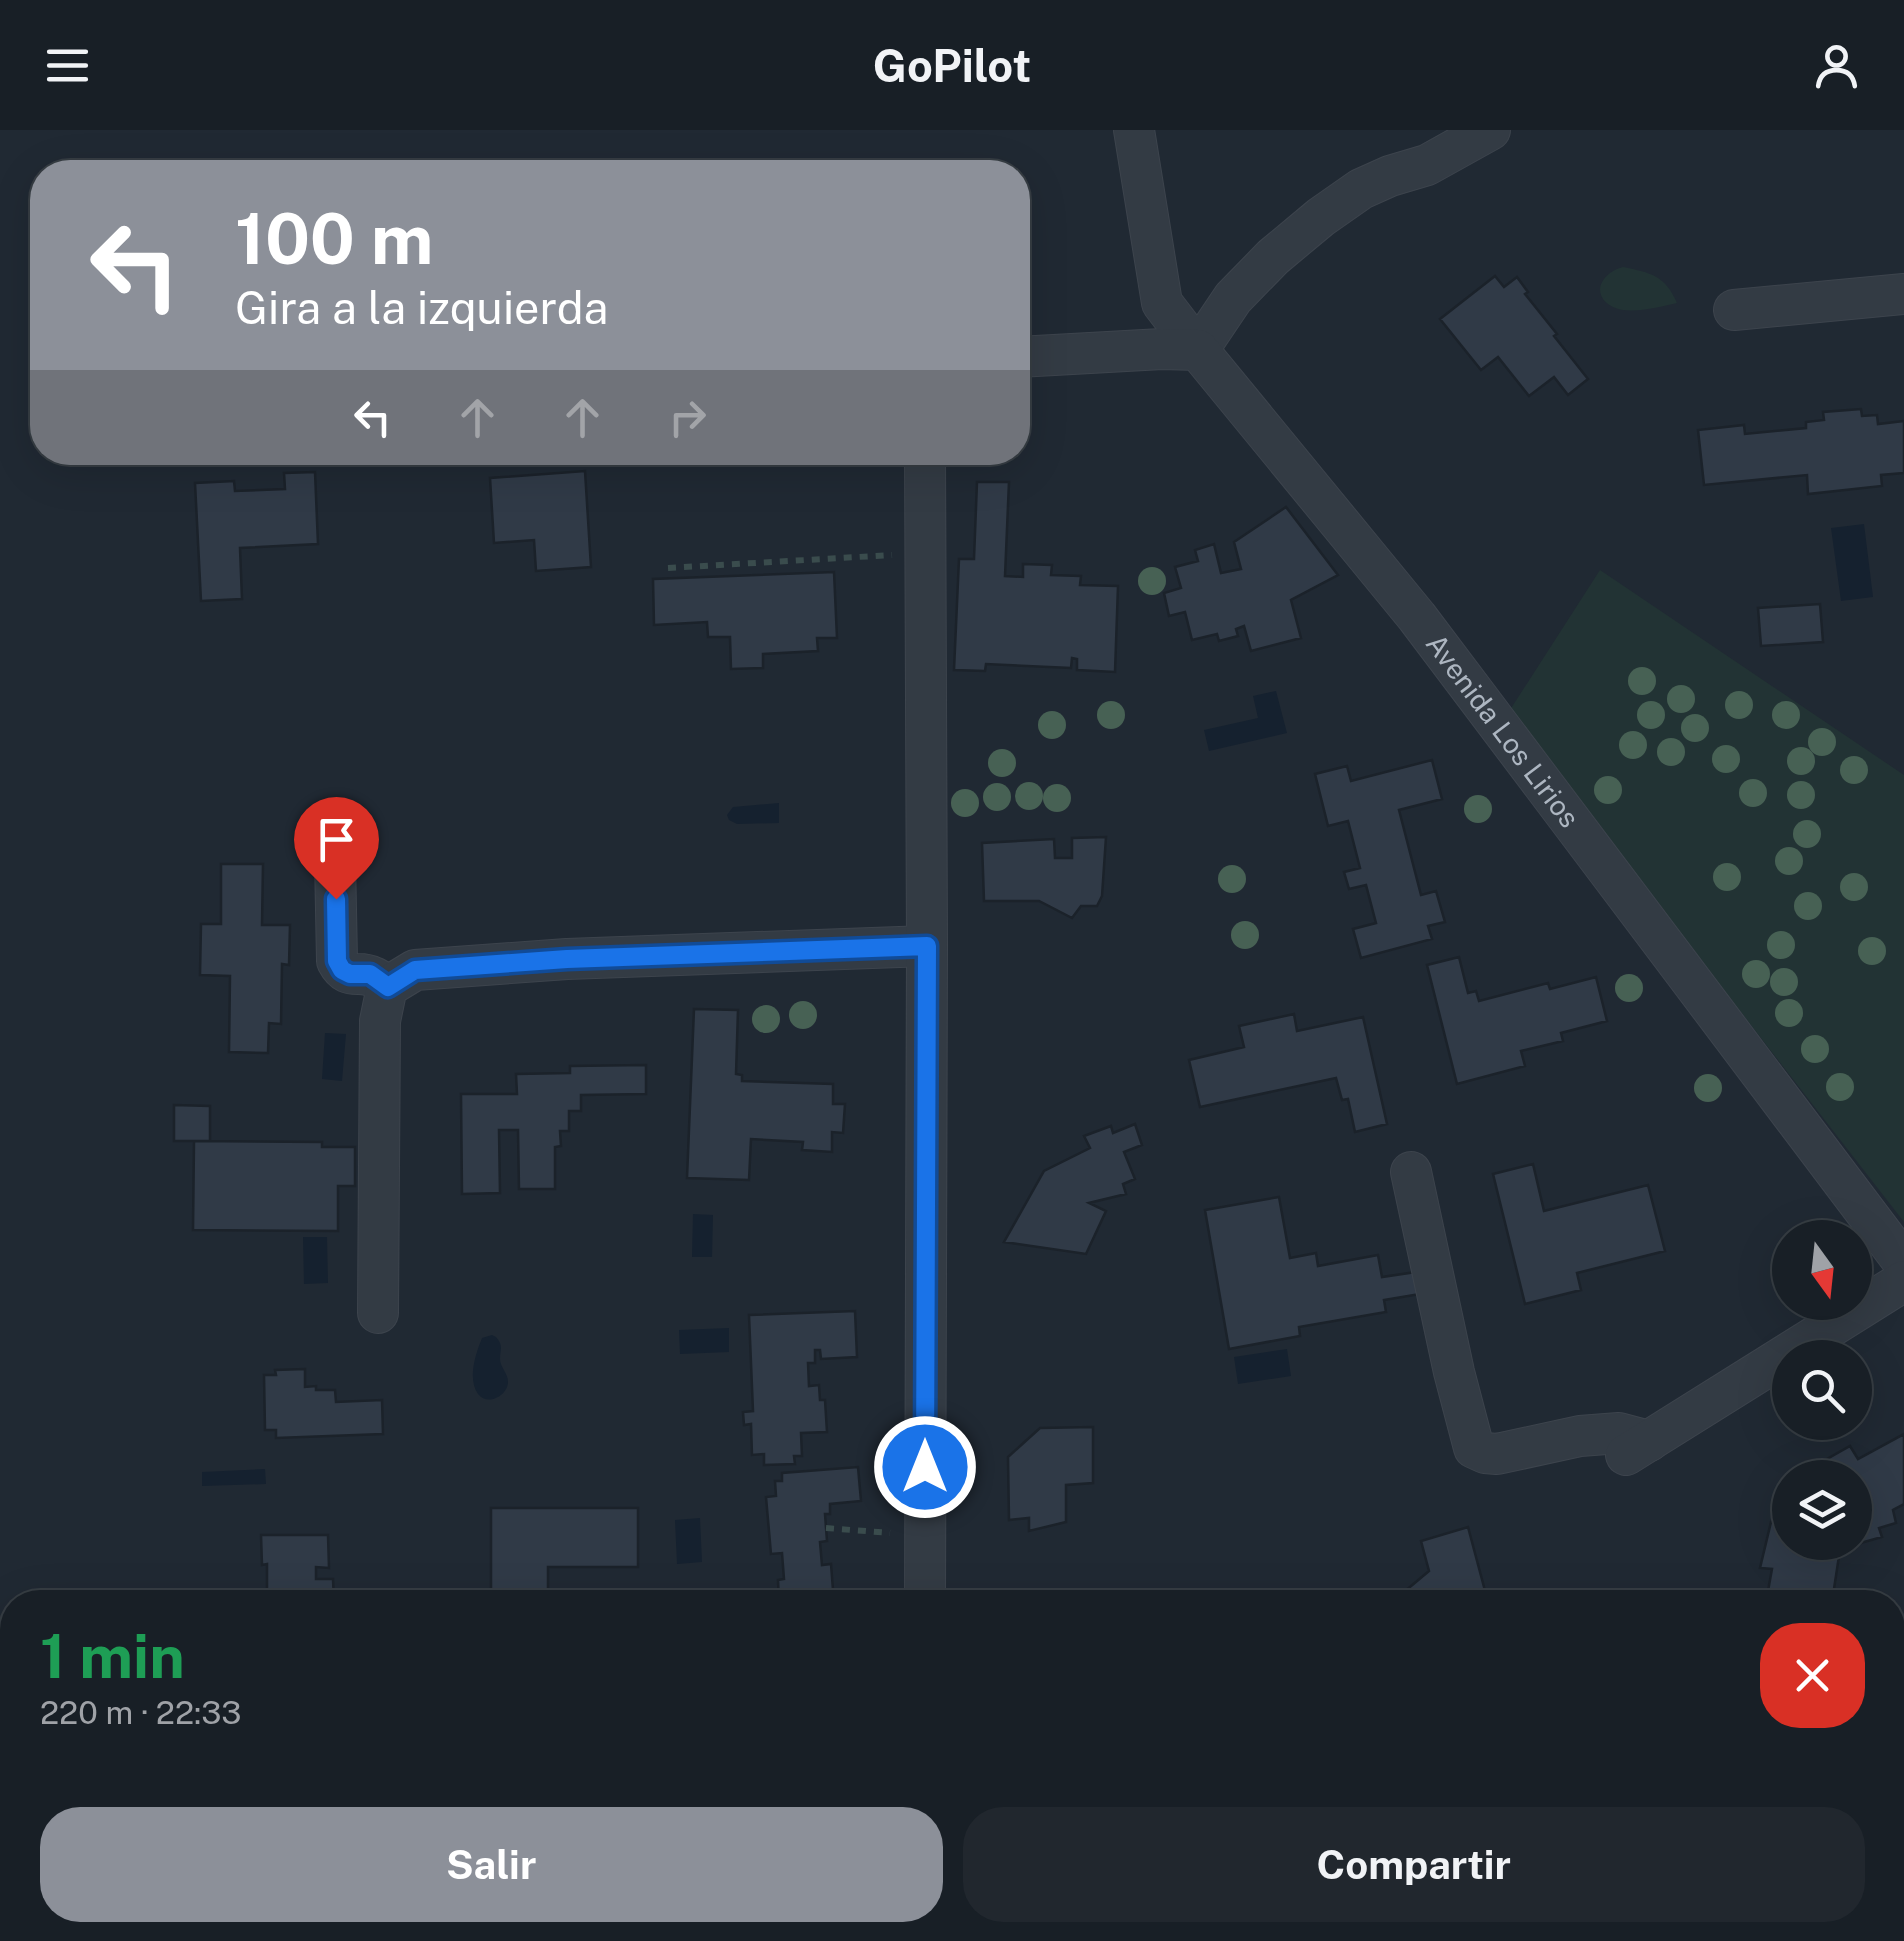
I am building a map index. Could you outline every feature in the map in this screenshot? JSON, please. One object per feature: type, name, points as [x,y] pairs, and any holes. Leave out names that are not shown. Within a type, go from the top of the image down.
[{"type":"street","name":"Avenida Los Lirios","points":[[1134,130],[1162,302],[1417,617],[1904,1263]]},
{"type":"street","points":[[1030,356],[1198,350],[1234,298],[1273,257],[1321,218],[1361,190],[1427,165],[1490,130]]},
{"type":"street","points":[[1734,310],[1904,294]]},
{"type":"street","points":[[924,1590],[926,465]]},
{"type":"street","points":[[335,860],[337,961],[342,970],[370,974],[388,987]]},
{"type":"street","points":[[378,1314],[380,1021],[388,987],[415,970],[567,959],[927,946]]},
{"type":"street","points":[[1410,1172],[1474,1448],[1485,1453],[1619,1433],[1634,1450],[1904,1282]]},
{"type":"path","points":[[668,568],[894,554]]},
{"type":"path","points":[[826,1528],[896,1534]]},
{"type":"shaded area","points":[[1623,267],[1656,277],[1677,303],[1636,310],[1613,307],[1601,296],[1601,284],[1609,274]]},
{"type":"shaded area","points":[[1600,570],[1904,775],[1904,1222],[1508,713]]},
{"type":"water","points":[[1864,524],[1873,597],[1841,601],[1831,528]]},
{"type":"water","points":[[1276,691],[1287,733],[1209,751],[1204,730],[1258,718],[1253,696]]},
{"type":"water","points":[[779,803],[779,823],[737,824],[727,815],[733,807]]},
{"type":"water","points":[[325,1033],[346,1034],[342,1081],[322,1079]]},
{"type":"water","points":[[693,1214],[713,1215],[712,1257],[692,1257]]},
{"type":"water","points":[[303,1237],[327,1237],[328,1283],[304,1284]]},
{"type":"water","points":[[729,1328],[729,1352],[680,1354],[679,1330]]},
{"type":"water","points":[[492,1335],[500,1343],[500,1362],[508,1382],[501,1395],[487,1399],[478,1394],[473,1373],[482,1338]]},
{"type":"water","points":[[1287,1349],[1291,1376],[1238,1384],[1234,1357]]},
{"type":"water","points":[[265,1469],[266,1484],[202,1486],[202,1472]]},
{"type":"water","points":[[700,1518],[702,1562],[677,1564],[675,1520]]},
{"type":"building","points":[[1495,276],[1504,287],[1517,277],[1528,292],[1525,294],[1557,334],[1554,336],[1588,379],[1568,395],[1554,377],[1529,396],[1498,357],[1481,370],[1440,319]]},
{"type":"building","points":[[1861,409],[1862,416],[1877,415],[1878,424],[1904,421],[1904,473],[1881,475],[1882,486],[1808,494],[1807,475],[1704,485],[1698,430],[1744,425],[1745,434],[1806,428],[1806,422],[1824,420],[1823,412]]},
{"type":"building","points":[[585,471],[591,567],[536,571],[534,540],[494,543],[490,478]]},
{"type":"building","points":[[315,472],[318,544],[240,548],[242,599],[201,601],[195,483],[234,481],[235,491],[285,489],[284,473]]},
{"type":"building","points":[[977,482],[1009,482],[1005,576],[1023,577],[1023,564],[1052,565],[1051,575],[1081,576],[1080,585],[1118,586],[1115,672],[1077,670],[1077,659],[1072,658],[1071,668],[986,664],[985,671],[954,670],[959,559],[974,559]]},
{"type":"building","points":[[1286,507],[1338,575],[1291,600],[1301,638],[1251,651],[1244,626],[1236,629],[1238,636],[1219,641],[1217,634],[1192,640],[1185,612],[1169,616],[1164,593],[1181,588],[1175,567],[1198,561],[1195,550],[1214,544],[1221,573],[1241,569],[1234,542]]},
{"type":"building","points":[[834,572],[837,638],[817,638],[818,651],[763,654],[763,668],[731,669],[730,637],[708,637],[707,622],[654,625],[653,579]]},
{"type":"building","points":[[1820,604],[1823,642],[1761,646],[1758,608]]},
{"type":"building","points":[[1432,760],[1442,799],[1399,810],[1421,895],[1436,891],[1445,922],[1428,926],[1432,939],[1361,958],[1353,929],[1376,923],[1366,885],[1349,889],[1344,872],[1360,868],[1348,821],[1328,826],[1315,774],[1347,766],[1351,781]]},
{"type":"building","points":[[1106,837],[1102,896],[1097,906],[1081,906],[1072,918],[1039,901],[984,901],[982,843],[1054,839],[1055,858],[1072,858],[1072,838]]},
{"type":"building","points":[[221,864],[263,864],[262,925],[290,925],[289,965],[282,964],[281,1024],[269,1023],[268,1053],[229,1052],[230,976],[200,975],[201,924],[221,924]]},
{"type":"building","points":[[1459,957],[1468,993],[1476,991],[1479,1001],[1548,983],[1550,989],[1596,977],[1607,1021],[1561,1033],[1563,1041],[1521,1051],[1525,1066],[1457,1084],[1427,965]]},
{"type":"building","points":[[694,1009],[738,1010],[736,1074],[742,1075],[742,1081],[833,1084],[833,1104],[845,1104],[843,1133],[832,1132],[832,1152],[802,1150],[803,1142],[751,1139],[749,1180],[687,1178]]},
{"type":"building","points":[[1294,1014],[1297,1031],[1363,1017],[1387,1124],[1355,1132],[1348,1099],[1342,1100],[1336,1078],[1200,1107],[1189,1060],[1244,1047],[1239,1026]]},
{"type":"building","points":[[646,1065],[646,1094],[581,1095],[581,1111],[569,1111],[569,1131],[560,1131],[561,1146],[555,1147],[555,1189],[519,1189],[518,1130],[499,1130],[500,1193],[462,1194],[461,1094],[517,1094],[516,1074],[570,1073],[570,1066]]},
{"type":"building","points":[[174,1105],[210,1106],[210,1141],[174,1141]]},
{"type":"building","points":[[1135,1124],[1142,1145],[1124,1152],[1135,1179],[1123,1184],[1126,1194],[1089,1203],[1106,1211],[1086,1254],[1004,1242],[1044,1171],[1090,1148],[1084,1136],[1111,1126],[1113,1133]]},
{"type":"building","points":[[194,1141],[322,1142],[322,1147],[355,1147],[355,1186],[338,1186],[338,1231],[193,1230]]},
{"type":"building","points":[[1533,1164],[1544,1211],[1648,1185],[1665,1251],[1577,1273],[1581,1290],[1525,1304],[1493,1174]]},
{"type":"building","points":[[1279,1197],[1290,1258],[1316,1253],[1318,1266],[1378,1255],[1382,1277],[1416,1272],[1420,1294],[1384,1300],[1386,1312],[1299,1327],[1300,1336],[1229,1349],[1205,1210]]},
{"type":"building","points":[[855,1311],[857,1357],[821,1359],[820,1350],[815,1350],[815,1363],[808,1363],[809,1386],[819,1385],[820,1400],[825,1400],[827,1432],[801,1433],[802,1456],[794,1456],[795,1464],[764,1465],[764,1454],[752,1455],[751,1424],[744,1425],[743,1412],[753,1411],[749,1315]]},
{"type":"building","points":[[305,1369],[305,1387],[335,1390],[336,1402],[382,1400],[383,1434],[276,1438],[276,1430],[265,1430],[264,1375],[276,1375],[275,1370]]},
{"type":"building","points":[[1093,1427],[1093,1483],[1066,1485],[1066,1522],[1029,1531],[1029,1518],[1009,1520],[1008,1457],[1040,1428]]},
{"type":"building","points":[[1904,1434],[1904,1504],[1893,1510],[1896,1523],[1879,1528],[1882,1537],[1872,1540],[1872,1460],[1825,1460],[1850,1446],[1858,1459]]},
{"type":"building","points":[[858,1467],[861,1501],[830,1504],[830,1514],[825,1514],[827,1541],[820,1542],[822,1565],[831,1564],[833,1590],[778,1590],[778,1580],[784,1579],[782,1553],[771,1554],[766,1497],[776,1496],[775,1481],[782,1481],[782,1473]]},
{"type":"building","points":[[491,1508],[638,1508],[638,1567],[548,1567],[548,1590],[491,1590]]},
{"type":"building","points":[[1771,1522],[1772,1560],[1838,1560],[1834,1590],[1768,1590],[1772,1569],[1760,1568]]},
{"type":"building","points":[[1468,1527],[1485,1590],[1406,1590],[1429,1571],[1421,1541]]},
{"type":"building","points":[[261,1535],[328,1535],[329,1568],[316,1567],[316,1579],[333,1579],[333,1590],[267,1590],[267,1564],[262,1565]]},
{"type":"route","points":[[336,899],[337,961],[342,970],[370,974],[388,987],[415,970],[567,959],[927,946],[925,1467]]}]
